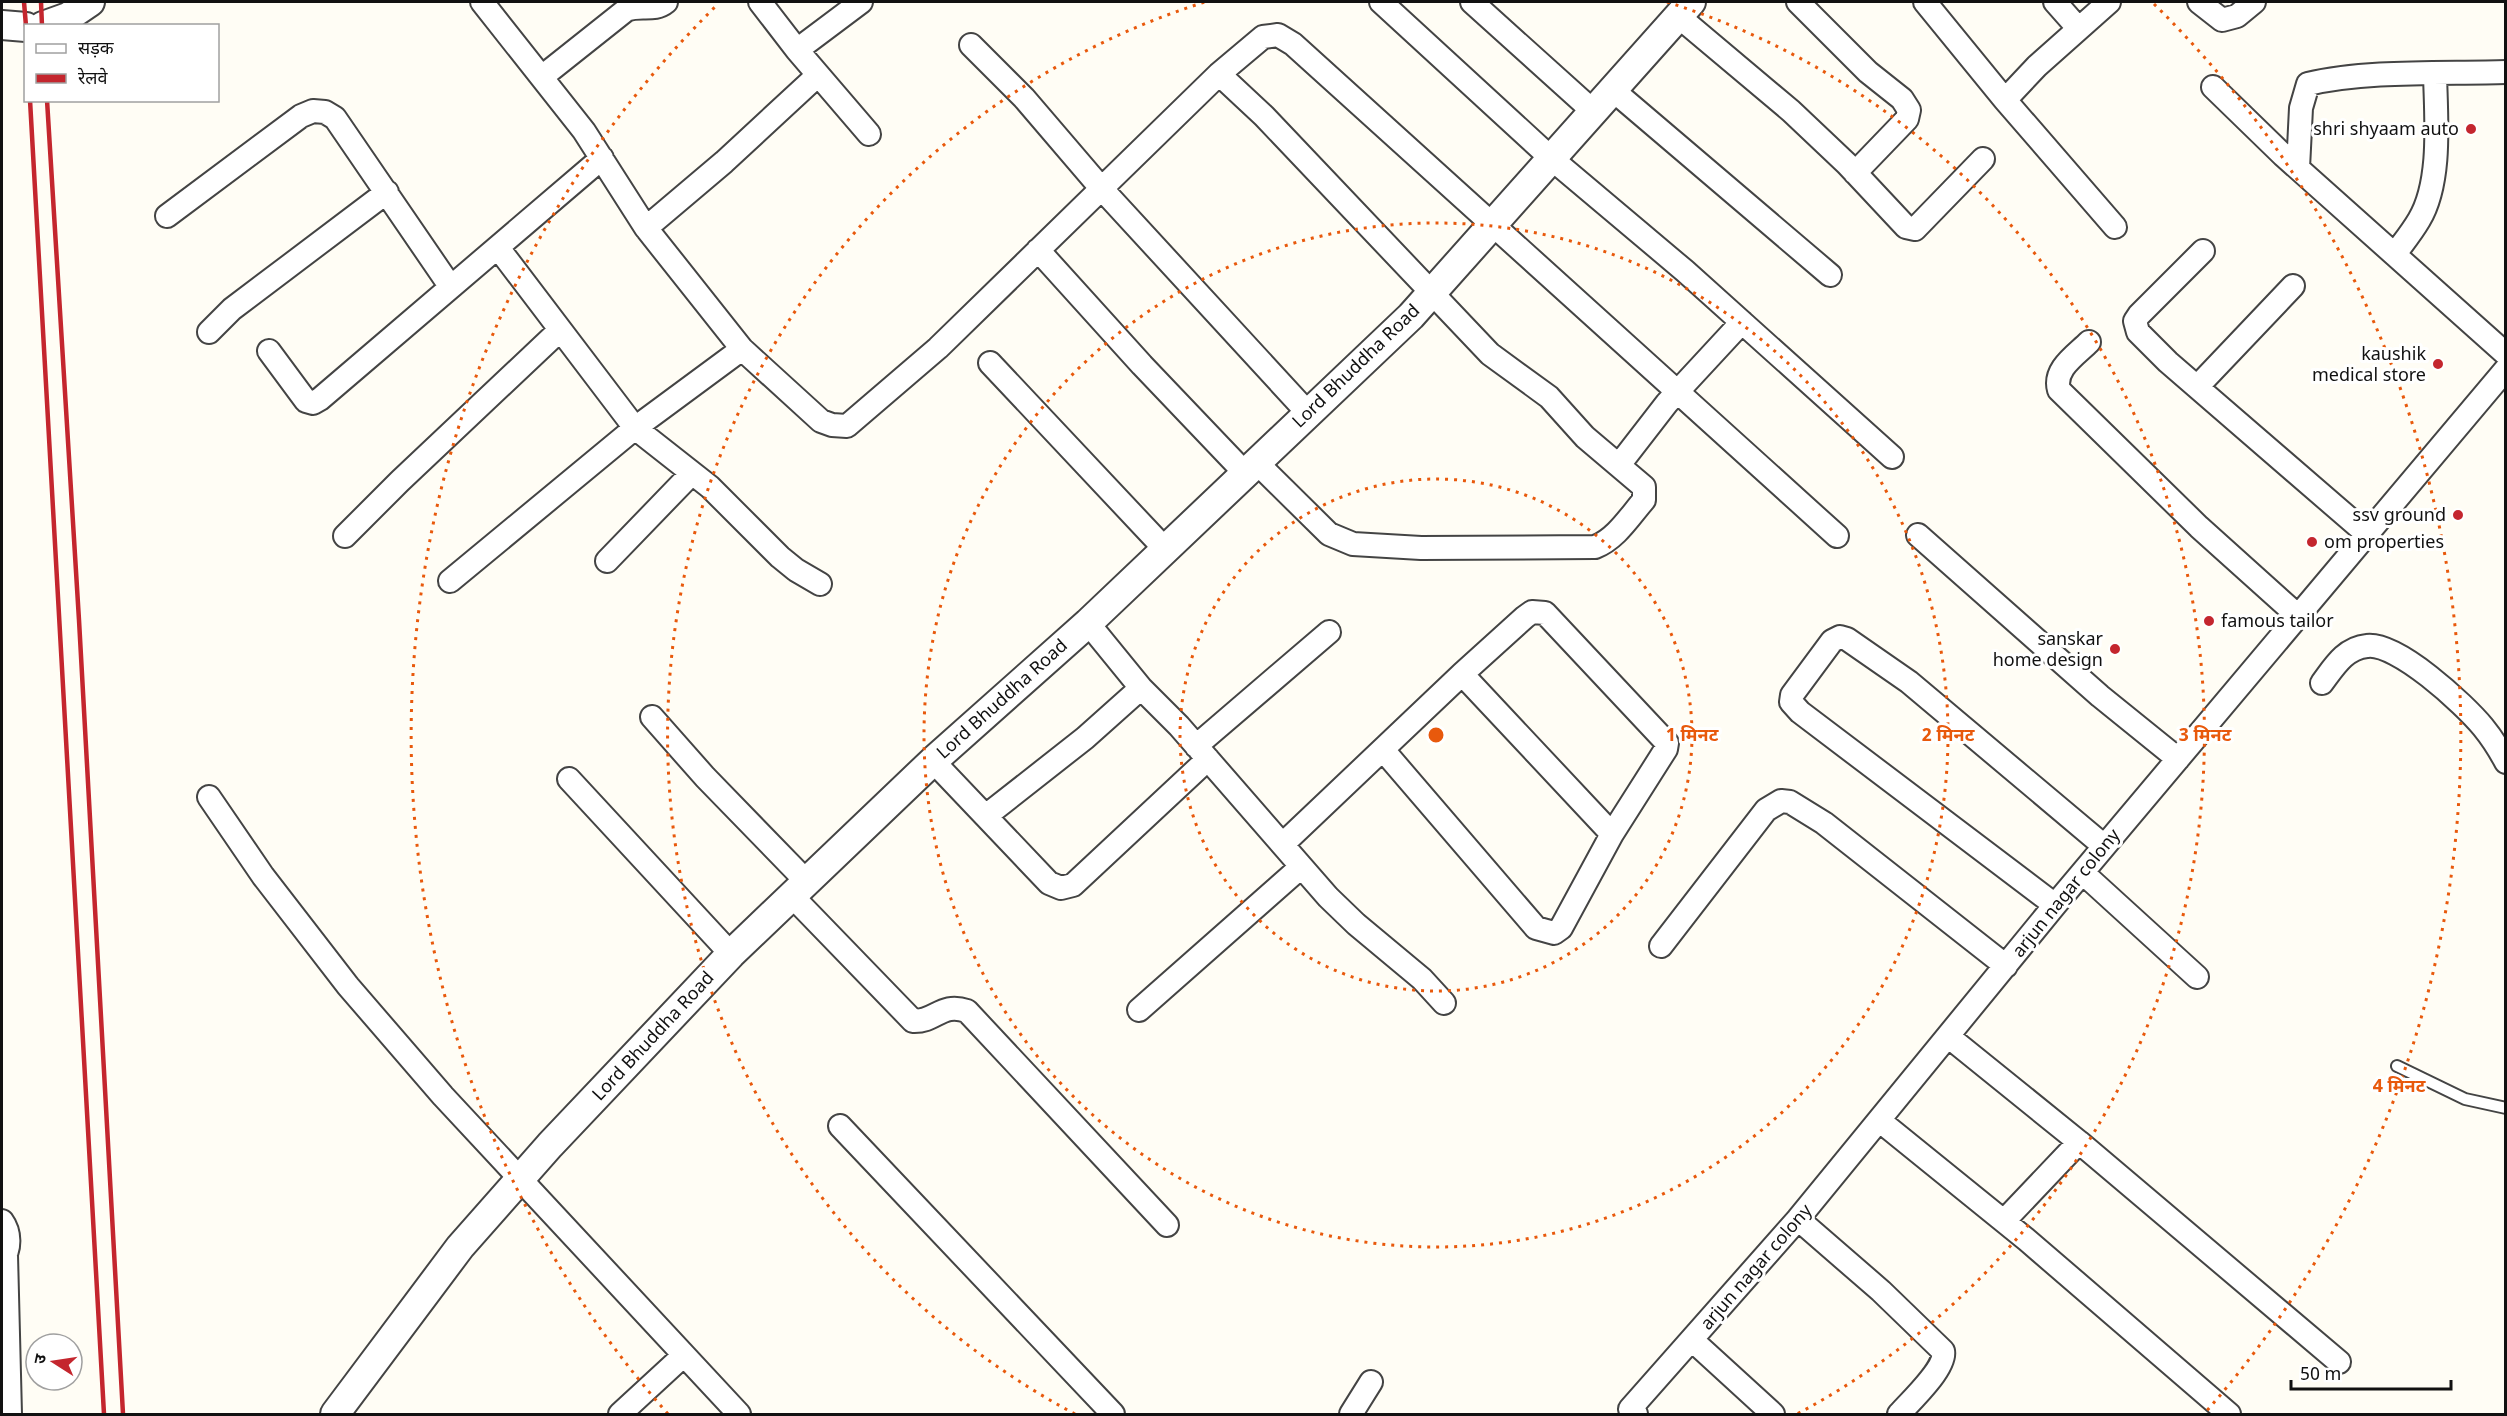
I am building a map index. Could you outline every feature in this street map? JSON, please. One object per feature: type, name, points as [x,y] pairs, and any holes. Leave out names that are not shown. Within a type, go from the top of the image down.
[{"type":"street","points":[[49,24],[68,17],[90,2]]},
{"type":"street","points":[[482,2],[543,76],[603,158],[646,228],[742,349],[821,421],[832,425],[847,426],[932,354],[1220,74],[1263,37],[1278,35],[1293,44],[1837,536]]},
{"type":"street","points":[[543,76],[626,10],[637,6],[655,8],[666,2]]},
{"type":"street","points":[[760,2],[797,50],[869,134]]},
{"type":"street","points":[[797,50],[861,2]]},
{"type":"street","points":[[1381,2],[1552,159],[1685,271],[1892,457]]},
{"type":"street","points":[[1472,2],[1594,112]]},
{"type":"street","points":[[1798,2],[1868,72],[1902,99],[1909,110],[1907,119],[1855,173]]},
{"type":"street","points":[[1925,2],[2005,100],[2115,227]]},
{"type":"street","points":[[2055,2],[2078,28]]},
{"type":"street","points":[[2005,100],[2078,28],[2109,2]]},
{"type":"street","points":[[2199,2],[2222,20],[2237,16],[2254,2]]},
{"type":"street","points":[[1684,9],[1855,173],[1895,218],[1906,227],[1915,229],[1983,159]]},
{"type":"street","name":"Lord Bhuddha Road","points":[[335,1414],[460,1247],[520,1179],[731,954],[933,761],[1088,623],[1164,548],[1411,316],[1431,291],[1614,91],[1684,9]]},
{"type":"street","points":[[2,26],[24,27]]},
{"type":"street","points":[[971,45],[1024,98],[1101,188],[1308,413]]},
{"type":"street","points":[[2298,168],[2301,108],[2308,84],[2325,80],[2505,72]]},
{"type":"street","points":[[1038,250],[1165,390],[1251,468],[1319,525],[1343,541],[1353,544],[1421,548],[1567,548],[1595,547],[1605,543],[1644,500],[1646,493],[1644,487],[1569,422],[1549,397],[1490,354],[1281,132],[1220,74]]},
{"type":"street","points":[[2395,254],[2420,219],[2430,190],[2436,143],[2435,74]]},
{"type":"street","points":[[646,228],[724,162],[818,75]]},
{"type":"street","points":[[2213,87],[2298,168],[2505,354]]},
{"type":"street","points":[[1614,91],[1830,275]]},
{"type":"street","points":[[167,216],[301,116],[314,111],[325,112],[335,118],[450,286]]},
{"type":"street","points":[[269,351],[306,401],[313,403],[450,286],[499,249],[603,158]]},
{"type":"street","points":[[209,332],[232,309],[387,192]]},
{"type":"street","points":[[499,249],[635,428],[692,472],[780,557],[796,570],[820,584]]},
{"type":"street","points":[[2203,251],[2135,321],[2138,332],[2197,387],[2367,534]]},
{"type":"street","points":[[2197,387],[2293,286]]},
{"type":"street","points":[[1619,465],[1678,391],[1742,322]]},
{"type":"street","points":[[345,536],[560,330]]},
{"type":"street","points":[[2089,342],[2060,372],[2056,381],[2059,390],[2199,527],[2298,616]]},
{"type":"street","points":[[450,581],[635,428],[742,349]]},
{"type":"street","points":[[990,363],[1164,548]]},
{"type":"street","name":"arjun nagar colony","points":[[1631,1413],[1798,1219],[2055,905],[2084,874],[2104,846],[2505,369]]},
{"type":"street","points":[[607,561],[692,472]]},
{"type":"street","points":[[1918,535],[2100,696],[2178,759]]},
{"type":"street","points":[[1283,844],[1384,751],[1462,674],[1532,612],[1540,611],[1550,616],[1667,743],[1666,749],[1612,834],[1561,928],[1554,933],[1545,933],[1529,921],[1384,751]]},
{"type":"street","points":[[1088,623],[1141,688],[1202,753],[1301,867],[1356,924],[1422,979],[1444,1003]]},
{"type":"street","points":[[933,761],[987,815],[1048,884],[1066,888],[1202,753],[1329,632]]},
{"type":"street","points":[[2055,905],[1800,712],[1791,702],[1791,695],[1832,641],[1840,637],[1847,639],[1909,682],[2104,846]]},
{"type":"street","points":[[2322,683],[2339,660],[2351,651],[2368,645],[2392,651],[2465,709],[2496,744],[2505,762]]},
{"type":"street","points":[[1462,674],[1612,834]]},
{"type":"street","points":[[987,815],[1085,738],[1141,688]]},
{"type":"street","points":[[652,717],[913,1021],[926,1021],[947,1008],[956,1007],[967,1011],[1167,1225]]},
{"type":"street","points":[[569,779],[731,954]]},
{"type":"street","points":[[209,797],[263,876],[348,986],[443,1096],[739,1414]]},
{"type":"street","points":[[1660,946],[1766,810],[1781,801],[1790,802],[1824,823],[2006,966]]},
{"type":"street","points":[[1139,1010],[1301,867]]},
{"type":"street","points":[[2084,874],[2197,977]]},
{"type":"street","points":[[1949,1037],[2079,1142],[2339,1362]]},
{"type":"street","points":[[1880,1121],[2004,1221],[2229,1414]]},
{"type":"street","points":[[840,1126],[1113,1414]]},
{"type":"street","points":[[2004,1221],[2079,1142]]},
{"type":"street","points":[[1798,1219],[1881,1291],[1942,1351],[1943,1359],[1935,1373],[1899,1414]]},
{"type":"street","points":[[2,1221],[6,1227],[9,1243],[4,1257],[9,1414]]},
{"type":"street","points":[[1692,1340],[1773,1414]]},
{"type":"street","points":[[620,1414],[683,1356]]},
{"type":"street","points":[[1351,1414],[1371,1382]]},
{"type":"lane","points":[[2397,1066],[2464,1099],[2505,1108]]},
{"type":"railway","points":[[24,2],[26,24]]},
{"type":"railway","points":[[41,2],[42,24]]},
{"type":"railway","points":[[30,102],[104,1414]]},
{"type":"railway","points":[[47,102],[79,620],[123,1414]]},
{"type":"place","name":"shri shyaam auto","points":[[2471,129]]},
{"type":"place","name":"kaushik medical store","points":[[2438,364]]},
{"type":"place","name":"ssv ground","points":[[2458,515]]},
{"type":"place","name":"om properties","points":[[2312,542]]},
{"type":"place","name":"famous tailor","points":[[2209,621]]},
{"type":"place","name":"sanskar home design","points":[[2115,649]]}]
